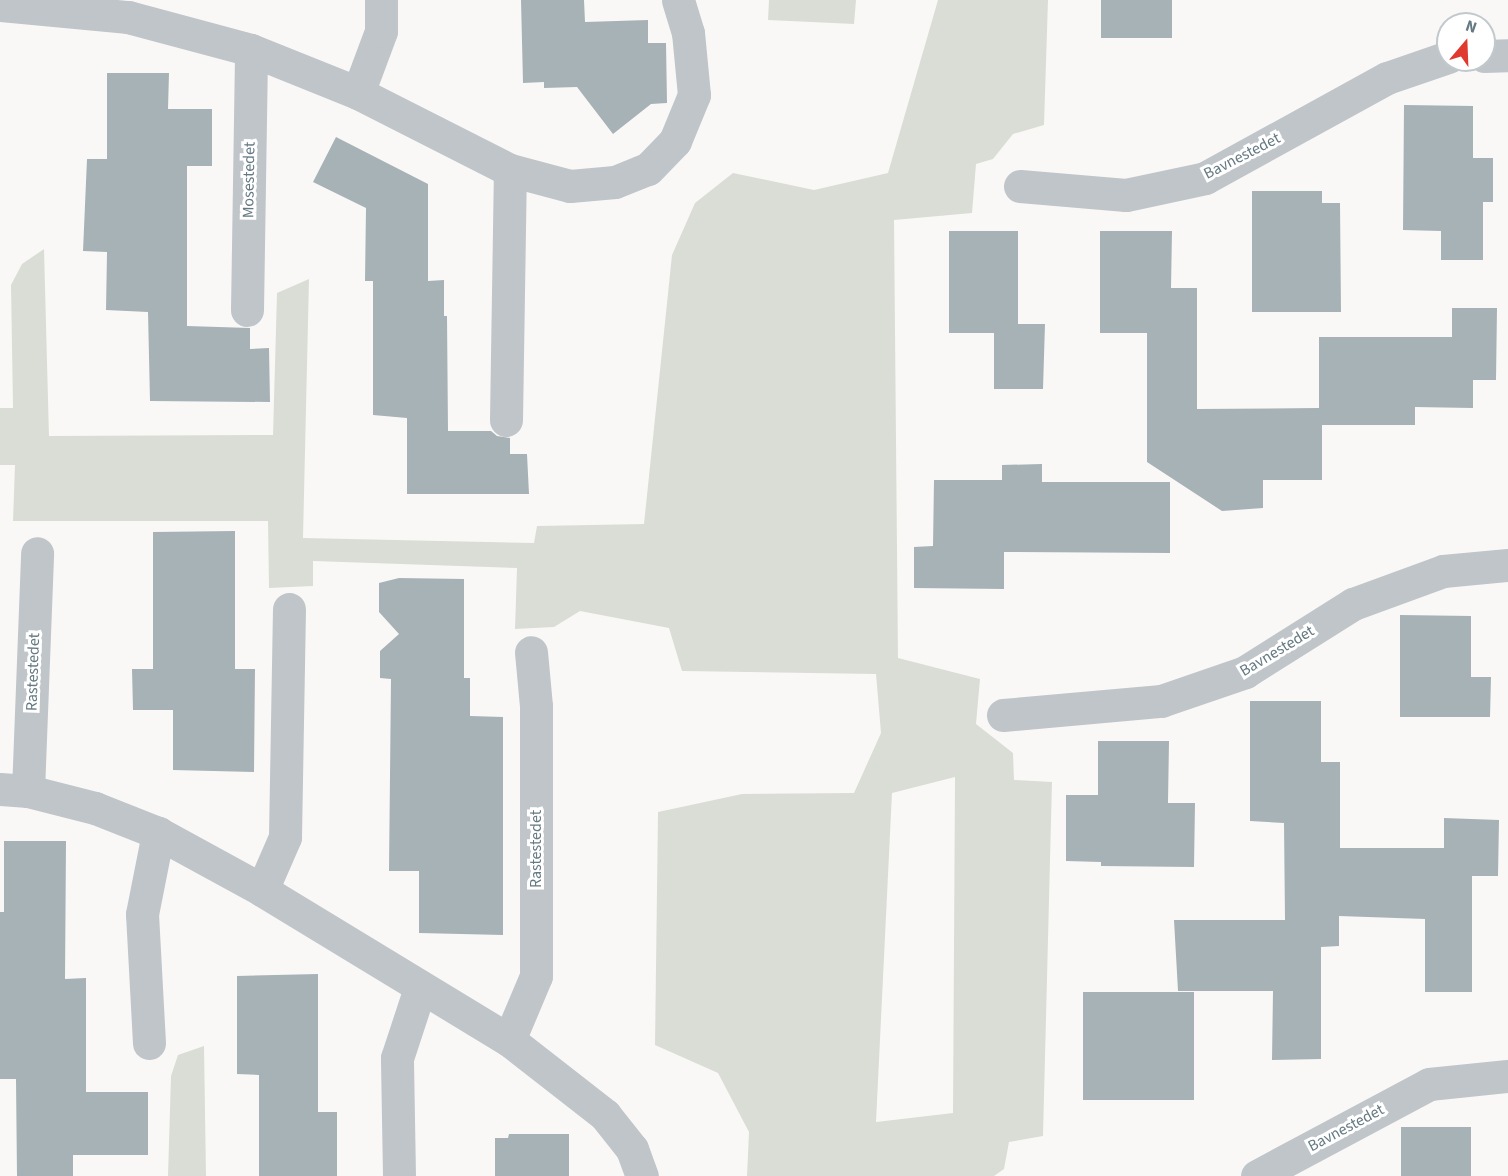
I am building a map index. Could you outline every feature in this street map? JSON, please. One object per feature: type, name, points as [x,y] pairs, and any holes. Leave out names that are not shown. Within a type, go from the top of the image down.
[{"type":"street","points":[[358,93],[381,31],[381,0]]},
{"type":"street","points":[[0,5],[128,8],[251,50],[358,93],[510,170],[570,186],[615,182],[648,169],[675,141],[694,95],[688,33],[678,0]]},
{"type":"street","name":"Mosestedet","points":[[247,310],[251,50]]},
{"type":"street","name":"Bavnestedet","points":[[1020,186],[1126,195],[1205,178],[1388,78],[1436,61]]},
{"type":"street","points":[[506,420],[510,170]]},
{"type":"street","name":"Rastestedet","points":[[37,553],[14,790],[95,808],[158,833],[262,890],[509,1040],[605,1115],[632,1149],[642,1176]]},
{"type":"street","name":"Bavnestedet","points":[[1003,715],[1161,701],[1245,672],[1353,604],[1443,571],[1508,565]]},
{"type":"street","points":[[262,890],[285,837],[289,609]]},
{"type":"street","name":"Rastestedet","points":[[509,1040],[536,976],[536,706],[531,652]]},
{"type":"street","points":[[149,1043],[142,914],[158,833]]},
{"type":"street","points":[[399,1176],[397,1058],[420,988]]},
{"type":"street","name":"Bavnestedet","points":[[1257,1176],[1429,1084],[1508,1076]]},
{"type":"shaded area","points":[[769,0],[856,0],[854,24],[768,20]]},
{"type":"shaded area","points":[[938,0],[1048,0],[1044,125],[1013,134],[993,159],[976,164],[972,213],[894,220],[898,658],[980,679],[976,724],[1013,753],[1014,780],[1052,782],[1043,1136],[1009,1142],[1004,1169],[994,1176],[747,1176],[749,1132],[718,1073],[655,1045],[658,812],[742,794],[854,793],[881,733],[876,674],[682,671],[669,628],[580,611],[554,627],[515,629],[517,568],[313,561],[313,586],[269,588],[268,521],[13,521],[15,465],[0,465],[0,408],[13,408],[11,285],[22,264],[44,249],[49,436],[273,435],[277,293],[309,279],[303,538],[534,543],[537,526],[644,524],[672,255],[695,203],[733,173],[814,190],[888,173]],"holes":[[[955,777],[953,1113],[876,1122],[892,793]]]},
{"type":"shaded area","points":[[204,1046],[206,1176],[168,1176],[171,1076],[178,1055]]},
{"type":"building","points":[[521,0],[584,0],[585,22],[648,20],[648,43],[666,43],[667,103],[651,104],[613,134],[577,87],[544,88],[544,82],[523,83]]},
{"type":"building","points":[[1101,0],[1172,0],[1172,38],[1101,38]]},
{"type":"building","points":[[107,73],[169,73],[168,109],[212,109],[212,166],[187,166],[187,326],[250,328],[250,349],[269,348],[270,402],[150,401],[148,312],[106,310],[107,252],[83,251],[87,159],[107,159]]},
{"type":"building","points":[[1404,105],[1473,106],[1473,158],[1493,158],[1493,202],[1483,202],[1483,260],[1441,260],[1441,231],[1403,230]]},
{"type":"building","points":[[336,137],[428,184],[428,281],[444,280],[444,316],[447,316],[448,431],[491,431],[497,436],[510,438],[510,454],[527,454],[529,494],[407,494],[407,418],[373,415],[373,281],[365,281],[366,208],[313,182]]},
{"type":"building","points":[[1252,191],[1322,191],[1322,203],[1340,203],[1341,312],[1252,312]]},
{"type":"building","points":[[949,231],[1018,231],[1018,324],[1045,324],[1043,389],[994,389],[994,333],[949,333]]},
{"type":"building","points":[[1100,231],[1172,231],[1171,288],[1197,288],[1197,409],[1319,408],[1319,337],[1452,337],[1452,308],[1497,308],[1496,380],[1473,380],[1473,408],[1415,407],[1415,425],[1322,425],[1322,480],[1263,480],[1263,508],[1222,511],[1147,462],[1147,333],[1100,333]]},
{"type":"building","points":[[1042,464],[1042,482],[1170,482],[1170,553],[1004,552],[1004,589],[914,588],[914,547],[933,546],[934,480],[1002,480],[1002,465]]},
{"type":"building","points":[[235,531],[235,669],[255,669],[254,772],[173,770],[173,710],[133,710],[132,669],[153,669],[153,532]]},
{"type":"building","points":[[399,578],[464,579],[464,678],[470,678],[470,716],[503,717],[503,935],[419,933],[419,871],[389,871],[391,679],[380,678],[380,651],[399,634],[379,612],[379,583]]},
{"type":"building","points":[[1400,615],[1471,616],[1471,677],[1491,677],[1490,717],[1400,717]]},
{"type":"building","points":[[1250,701],[1321,701],[1321,762],[1340,762],[1340,848],[1444,848],[1444,818],[1499,820],[1498,876],[1472,876],[1472,992],[1425,992],[1425,919],[1339,916],[1339,946],[1321,947],[1321,1059],[1272,1060],[1273,991],[1178,991],[1174,920],[1285,920],[1284,823],[1250,821]]},
{"type":"building","points":[[1098,741],[1169,741],[1168,803],[1195,803],[1194,867],[1101,866],[1101,862],[1066,861],[1066,795],[1098,795]]},
{"type":"building","points":[[4,841],[66,841],[65,979],[86,978],[86,1092],[148,1092],[148,1155],[73,1155],[73,1176],[17,1176],[16,1079],[0,1079],[0,912],[4,912]]},
{"type":"building","points":[[318,974],[318,1112],[337,1112],[337,1176],[259,1176],[259,1075],[237,1074],[237,976]]},
{"type":"building","points":[[1083,992],[1194,992],[1194,1100],[1083,1100]]},
{"type":"building","points":[[1401,1127],[1471,1127],[1471,1176],[1401,1176]]},
{"type":"building","points":[[509,1134],[569,1134],[569,1176],[495,1176],[495,1138],[508,1138]]}]
